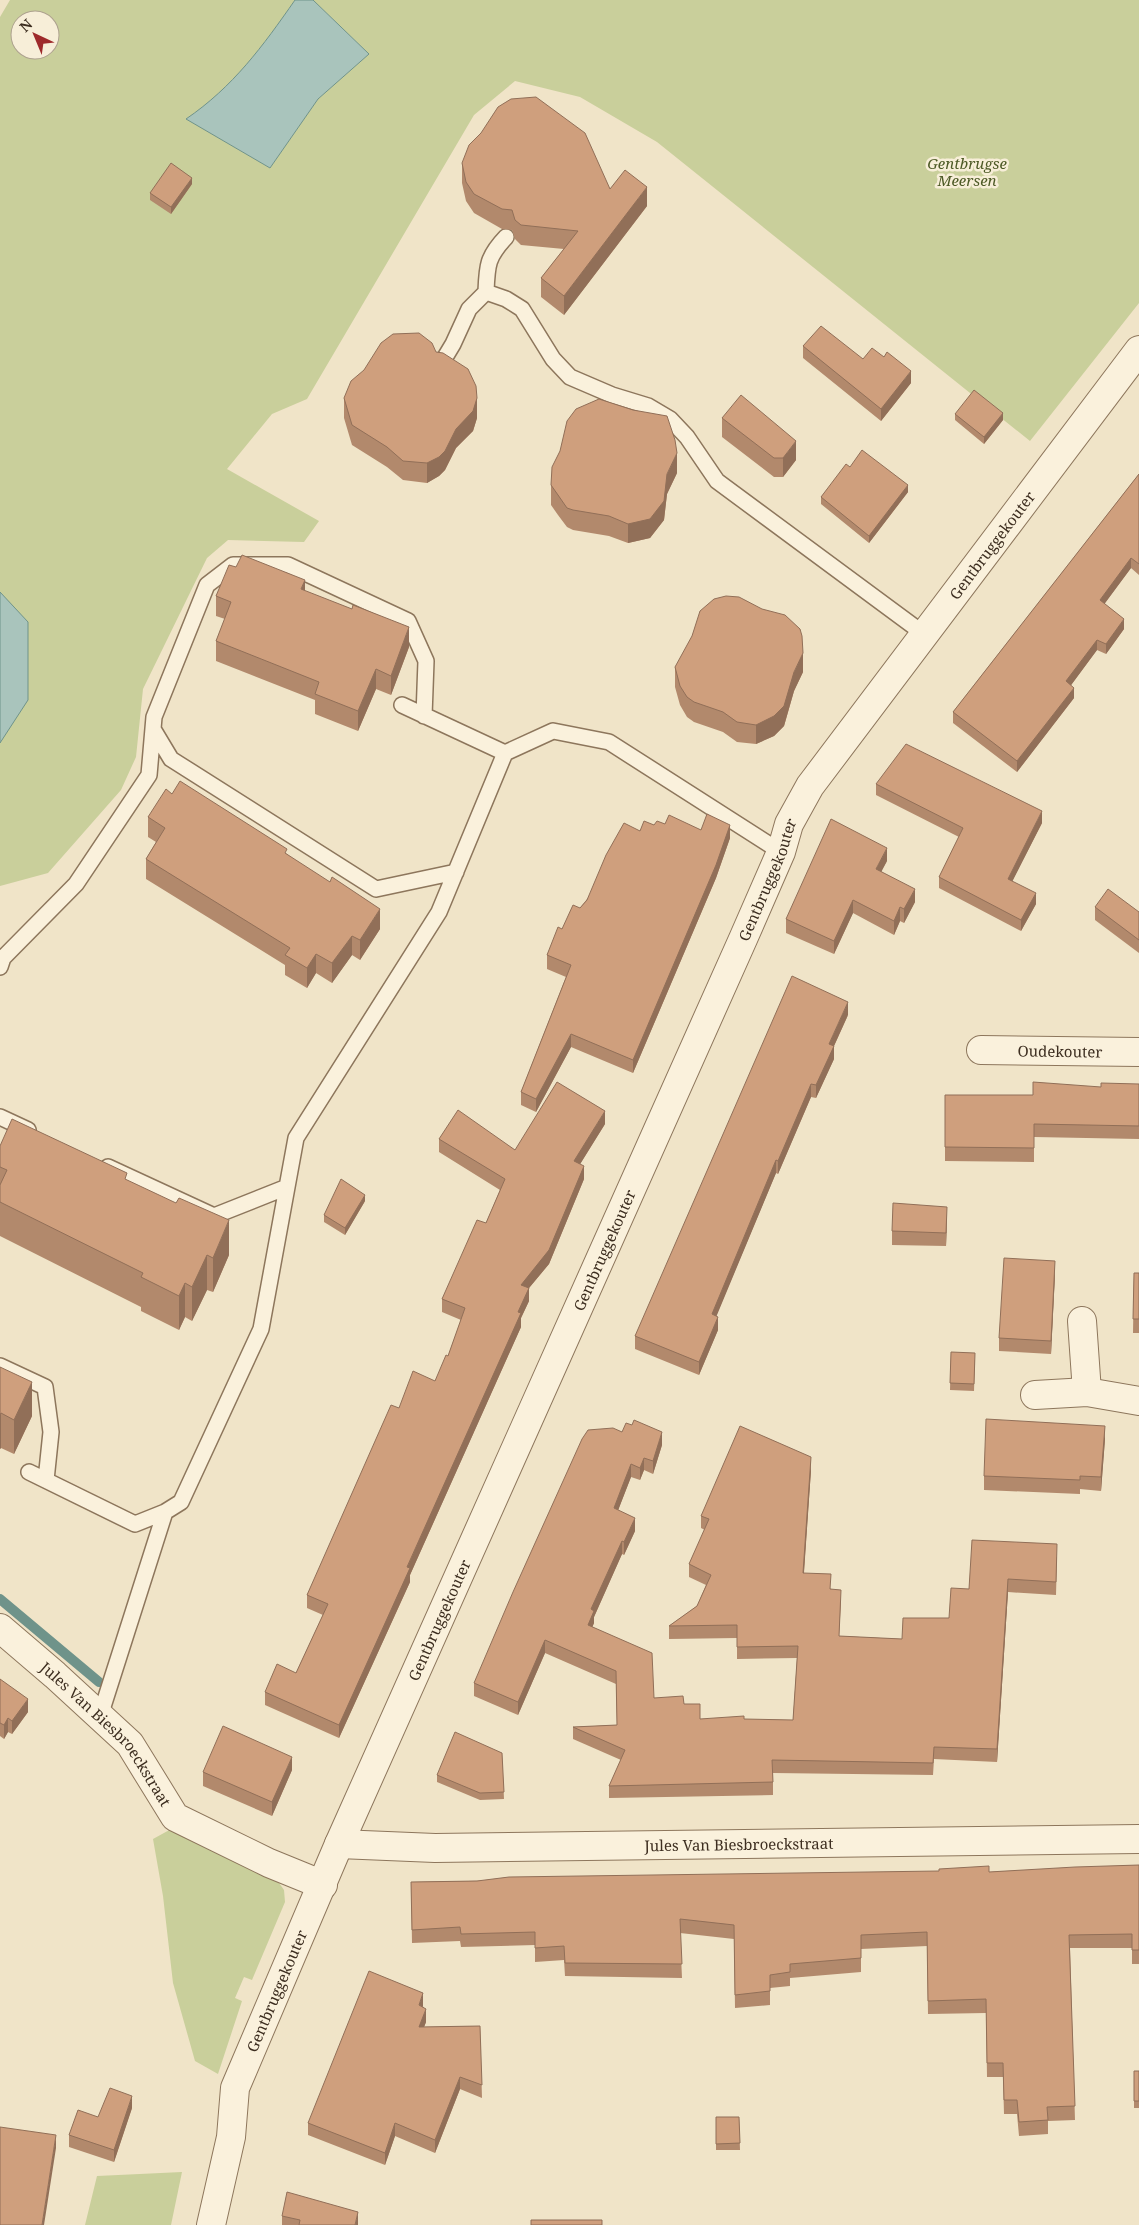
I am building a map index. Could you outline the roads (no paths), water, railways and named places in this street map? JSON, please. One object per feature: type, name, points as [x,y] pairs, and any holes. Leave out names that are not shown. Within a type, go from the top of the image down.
[{"type":"street","name":"Gentbruggekouter","points":[[211,2225],[231,2137],[235,2088],[339,1844],[780,852],[789,824],[810,786],[1139,350]]},
{"type":"street","name":"Oudekouter","points":[[981,1050],[1139,1052]]},
{"type":"street","points":[[1082,1321],[1087,1392]]},
{"type":"street","points":[[1035,1395],[1087,1392],[1139,1401]]},
{"type":"street","name":"Jules Van Biesbroeckstraat","points":[[0,1628],[55,1675],[130,1744],[175,1817],[269,1863],[323,1884]]},
{"type":"street","name":"Jules Van Biesbroeckstraat","points":[[339,1844],[435,1848],[1139,1839]]},
{"type":"lane","points":[[441,364],[453,344],[469,309],[486,292],[487,266],[492,252],[506,237]]},
{"type":"lane","points":[[486,292],[506,299],[522,309],[553,360],[570,377],[612,395],[648,406],[670,419],[687,437],[717,481],[924,634]]},
{"type":"lane","points":[[0,967],[3,958],[76,884],[149,775],[154,717],[207,586],[233,565],[288,565],[408,622],[426,661],[424,716]]},
{"type":"lane","points":[[402,705],[505,754]]},
{"type":"lane","points":[[153,729],[171,759],[376,889],[456,872]]},
{"type":"lane","points":[[29,1472],[135,1524],[164,1512],[181,1502],[261,1329],[296,1138],[439,912],[505,754],[553,731],[609,742],[780,852]]},
{"type":"lane","points":[[0,1117],[44,1138]]},
{"type":"lane","points":[[98,1162],[214,1216],[287,1187]]},
{"type":"lane","points":[[0,1366],[45,1387],[51,1432],[46,1480]]},
{"type":"lane","points":[[100,1716],[164,1512]]},
{"type":"water","points":[[295,0],[313,0],[369,54],[318,99],[270,168],[186,119],[203,107],[246,65]]},
{"type":"water","points":[[0,592],[28,622],[28,700],[0,743]]},
{"type":"waterway","points":[[0,1599],[99,1682]]},
{"type":"park label","name":"Gentbrugse Meersen","points":[[967,172]]}]
